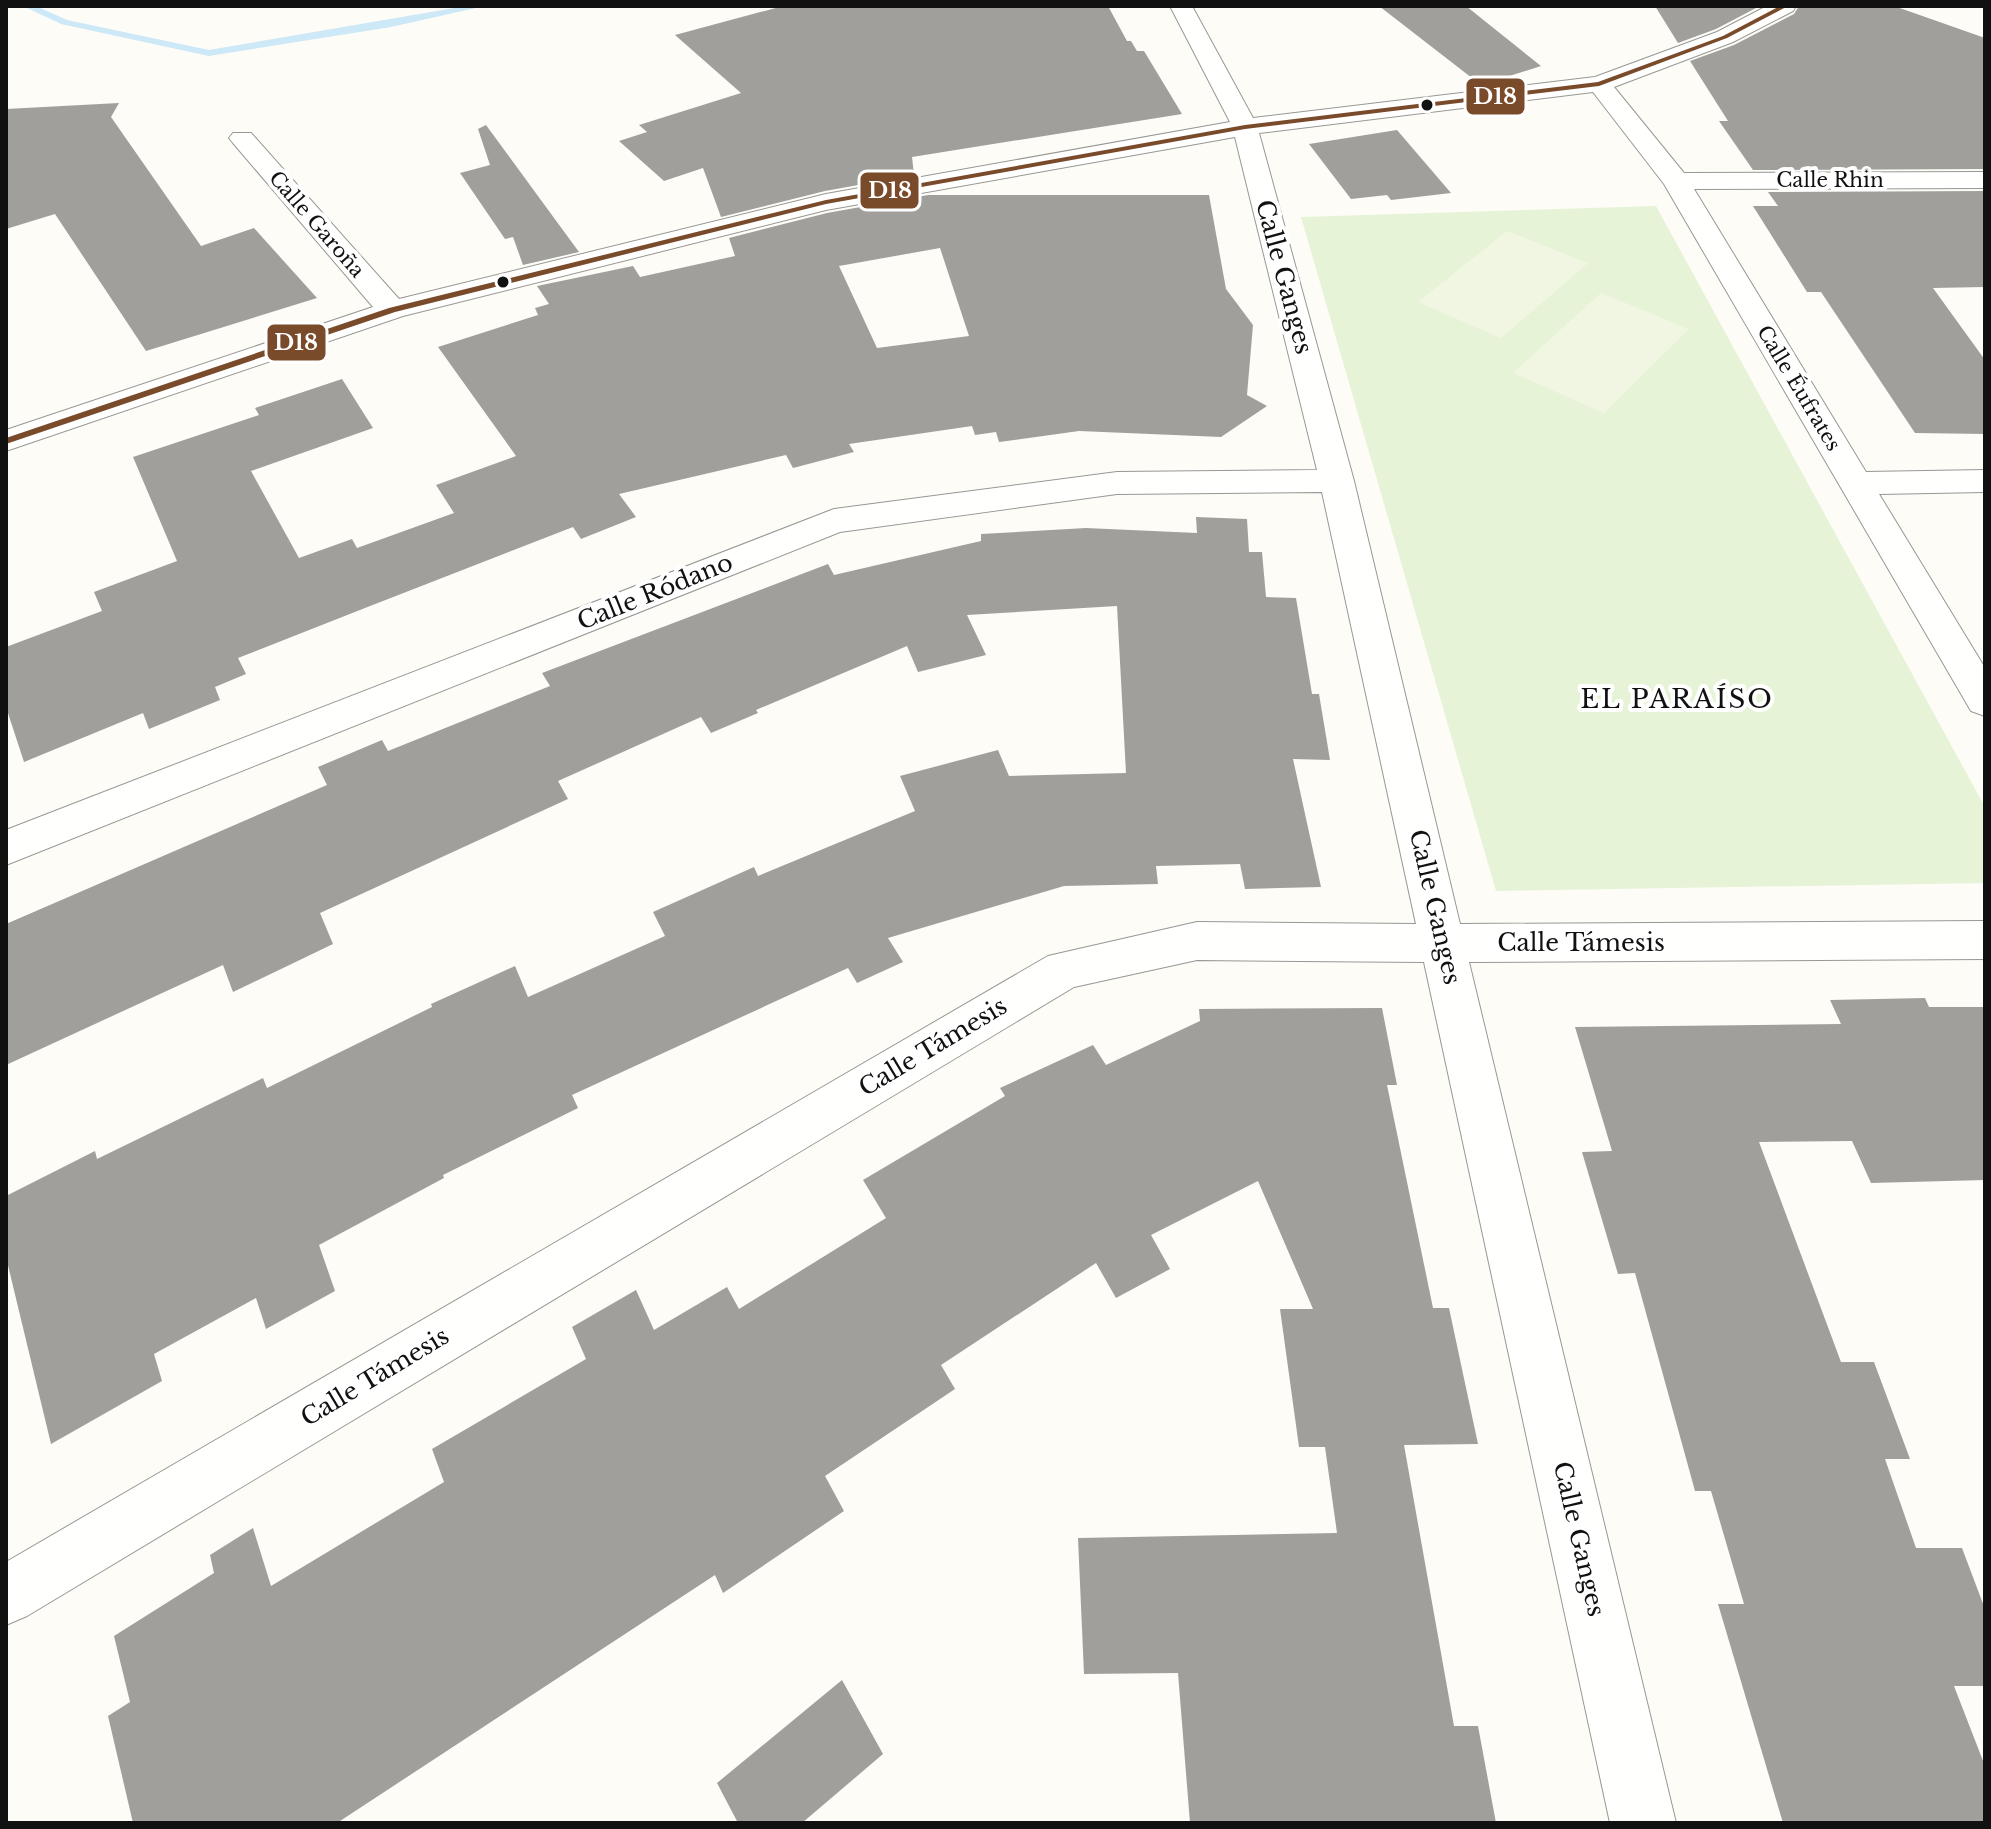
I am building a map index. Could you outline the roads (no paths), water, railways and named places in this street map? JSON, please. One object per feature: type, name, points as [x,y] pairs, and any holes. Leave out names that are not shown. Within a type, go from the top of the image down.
[{"type":"street","name":"Calle Ganges","points":[[1181,6],[1245,127],[1337,481],[1643,1823]]},
{"type":"street","points":[[6,441],[392,310],[826,202],[1245,127],[1599,84],[1725,37],[1785,6]]},
{"type":"street","name":"Calle Éufrates","points":[[1599,84],[1676,181],[1985,701]]},
{"type":"street","name":"Calle Garoña","points":[[242,138],[392,310]]},
{"type":"street","name":"Calle Rhin","points":[[1676,181],[1985,180]]},
{"type":"street","name":"Calle Ródano","points":[[6,848],[834,521],[1117,483],[1337,481]]},
{"type":"street","points":[[1857,483],[1985,481]]},
{"type":"street","name":"Calle Támesis","points":[[6,1595],[1064,970],[1197,941],[1985,940]]},
{"type":"waterway","points":[[28,6],[64,22],[209,53],[391,24],[480,6]]},
{"type":"district","name":"EL PARAÍSO","points":[[1677,699]]}]
